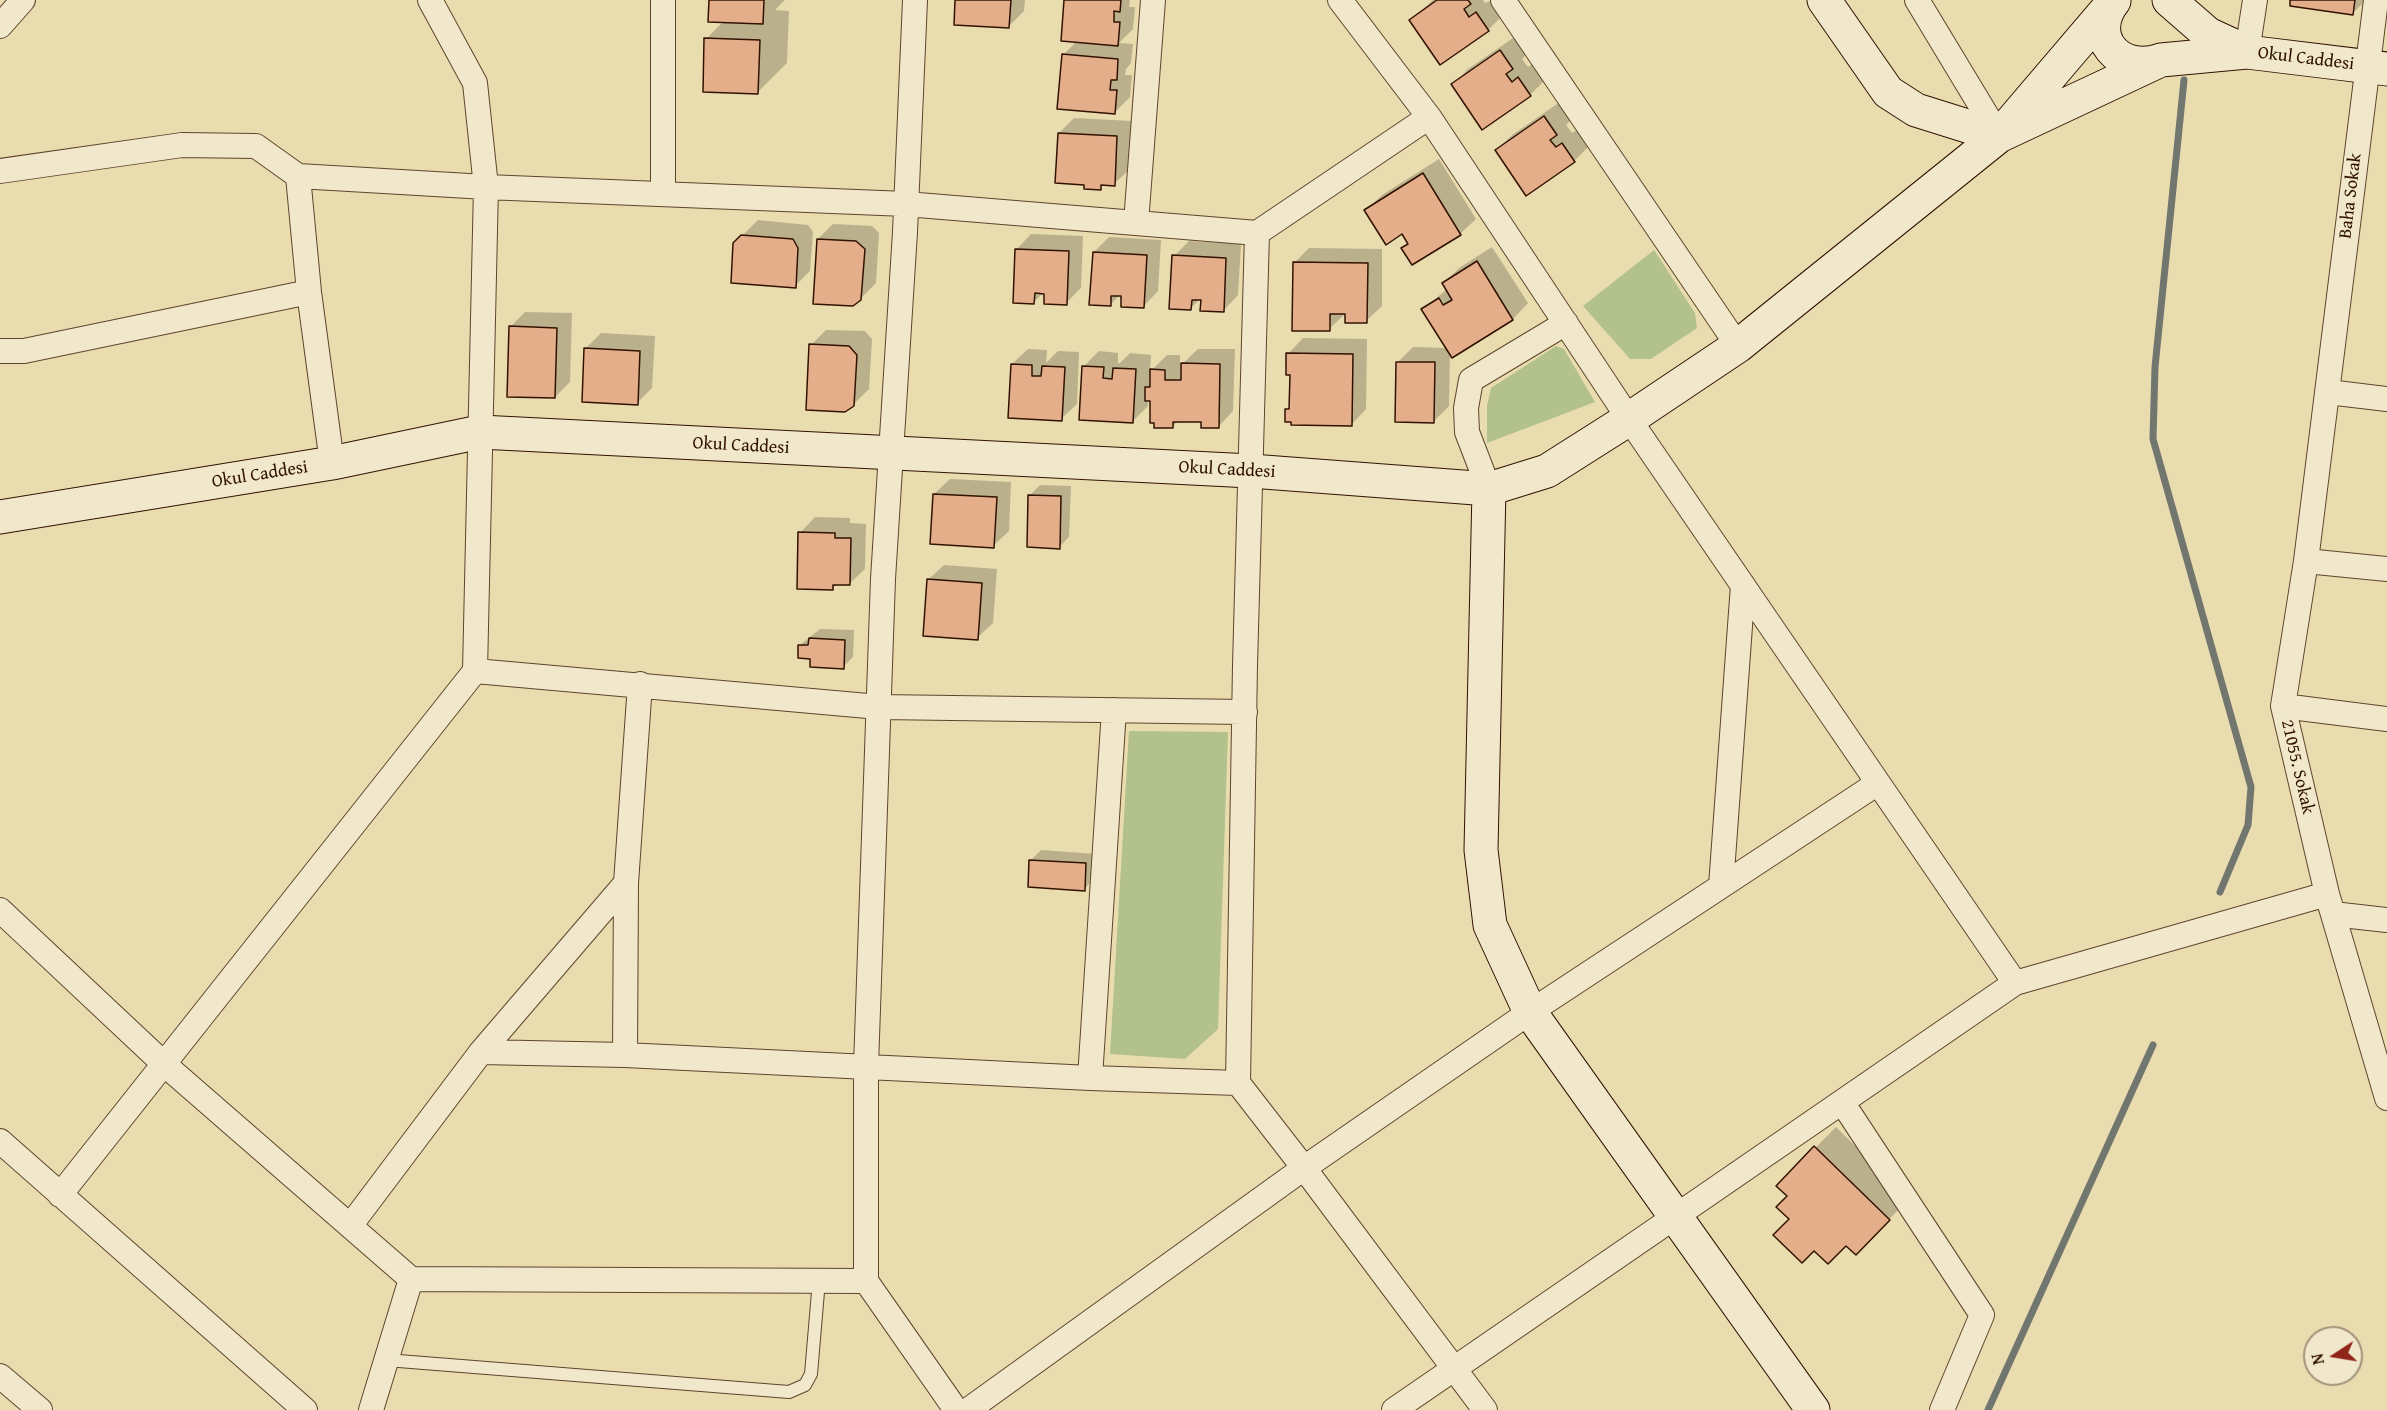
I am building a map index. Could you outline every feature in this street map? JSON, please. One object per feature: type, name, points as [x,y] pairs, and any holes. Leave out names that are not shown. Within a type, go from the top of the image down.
[{"type":"street","points":[[0,26],[23,0]]},
{"type":"street","points":[[60,1195],[475,671],[486,187],[475,83],[430,0]]},
{"type":"street","points":[[663,0],[663,194]]},
{"type":"street","points":[[915,0],[906,204],[883,579],[867,1066],[866,1281],[956,1410]]},
{"type":"street","points":[[1136,223],[1153,0]]},
{"type":"street","points":[[1340,0],[1429,117],[1629,419],[2015,983]]},
{"type":"street","points":[[1503,0],[1738,346]]},
{"type":"street","points":[[1824,0],[1888,92],[1916,110],[1999,136],[2161,60],[2170,53],[2180,33],[2176,10],[2169,0]]},
{"type":"street","points":[[1917,0],[1999,136]]},
{"type":"street","name":"Okul Caddesi","points":[[2169,0],[2208,34],[2247,52],[2376,67]]},
{"type":"street","points":[[2112,2],[2105,19],[2104,31],[2108,44],[2115,54],[2125,61],[2137,65],[2149,65],[2161,60],[2247,52],[2254,0]]},
{"type":"street","name":"Baha Sokak","points":[[2328,392],[2376,67],[2376,0]]},
{"type":"street","points":[[1489,489],[1547,471],[1738,346],[1999,136],[2112,2]]},
{"type":"street","points":[[0,171],[182,145],[256,146],[298,176],[486,187],[906,204],[1257,233],[1429,117]]},
{"type":"street","points":[[298,176],[309,292],[332,463]]},
{"type":"street","points":[[1257,233],[1238,1083],[1485,1410]]},
{"type":"street","points":[[0,351],[24,351],[309,292]]},
{"type":"street","points":[[1566,323],[1471,380],[1466,408],[1467,432],[1489,489],[1481,850],[1490,925],[1530,1012],[1676,1216],[1806,1408]]},
{"type":"street","points":[[2328,392],[2387,399]]},
{"type":"street","name":"21055. Sokak","points":[[2328,392],[2306,561],[2283,706],[2330,904],[2387,1098]]},
{"type":"street","name":"Okul Caddesi","points":[[0,517],[332,463],[480,432],[1251,471],[1489,489]]},
{"type":"street","points":[[2306,561],[2387,569]]},
{"type":"street","points":[[1721,886],[1743,585]]},
{"type":"street","points":[[475,671],[879,707],[1245,712]]},
{"type":"street","points":[[625,1054],[626,883],[639,684]]},
{"type":"street","points":[[2283,706],[2387,719]]},
{"type":"street","points":[[1090,1078],[1114,710]]},
{"type":"street","points":[[968,1410],[1304,1168],[1530,1012],[1878,783]]},
{"type":"street","points":[[350,1226],[481,1052],[626,883]]},
{"type":"street","points":[[1394,1410],[2015,983],[2330,904],[2387,920]]},
{"type":"street","points":[[0,910],[164,1064],[411,1279],[866,1281]]},
{"type":"street","points":[[481,1052],[625,1054],[1090,1078],[1238,1083]]},
{"type":"street","points":[[1842,1102],[1982,1315],[1942,1410]]},
{"type":"street","points":[[0,1141],[305,1410]]},
{"type":"street","points":[[371,1410],[411,1279]]},
{"type":"street","points":[[0,1376],[40,1410]]},
{"type":"lane","points":[[386,1360],[789,1392],[804,1385],[811,1374],[819,1280]]},
{"type":"green space","points":[[1654,250],[1695,313],[1697,328],[1651,359],[1630,359],[1583,306]]},
{"type":"green space","points":[[1556,346],[1564,349],[1595,402],[1487,443],[1487,406],[1491,388]]},
{"type":"green space","points":[[1129,731],[1228,732],[1218,1029],[1185,1059],[1110,1054]]},
{"type":"building","points":[[709,0],[764,0],[763,24],[708,22]]},
{"type":"building","points":[[955,0],[1011,0],[1009,28],[954,25]]},
{"type":"building","points":[[1064,0],[1121,0],[1120,12],[1114,11],[1114,22],[1120,22],[1118,46],[1061,41]]},
{"type":"building","points":[[1437,0],[1468,0],[1471,4],[1464,9],[1469,17],[1476,12],[1489,31],[1440,65],[1409,20]]},
{"type":"building","points":[[2290,0],[2355,0],[2353,15],[2290,6]]},
{"type":"building","points":[[704,38],[760,40],[758,94],[703,92]]},
{"type":"building","points":[[1500,50],[1513,69],[1506,74],[1512,82],[1518,77],[1531,96],[1482,130],[1451,84]]},
{"type":"building","points":[[1062,54],[1118,59],[1117,80],[1111,80],[1110,90],[1117,90],[1115,114],[1057,109]]},
{"type":"building","points":[[1544,116],[1557,135],[1550,140],[1556,147],[1562,143],[1575,162],[1526,196],[1495,150]]},
{"type":"building","points":[[1058,133],[1117,136],[1115,186],[1101,185],[1101,190],[1084,189],[1084,185],[1055,183]]},
{"type":"building","points":[[1423,173],[1461,235],[1412,265],[1401,248],[1408,244],[1402,234],[1386,245],[1364,210]]},
{"type":"building","points":[[741,235],[793,239],[798,248],[796,288],[731,283],[733,243]]},
{"type":"building","points":[[817,239],[856,241],[865,249],[861,300],[853,306],[813,304]]},
{"type":"building","points":[[1015,249],[1069,251],[1067,305],[1044,304],[1044,294],[1035,293],[1034,304],[1013,303]]},
{"type":"building","points":[[1093,252],[1147,255],[1144,308],[1121,307],[1121,296],[1111,296],[1111,306],[1089,305]]},
{"type":"building","points":[[1172,255],[1226,258],[1224,312],[1200,311],[1201,300],[1192,300],[1191,310],[1169,309]]},
{"type":"building","points":[[1477,261],[1513,320],[1452,358],[1421,309],[1439,298],[1443,305],[1452,300],[1442,283]]},
{"type":"building","points":[[1293,262],[1368,263],[1367,323],[1345,323],[1345,314],[1330,314],[1330,331],[1292,331]]},
{"type":"building","points":[[509,326],[557,328],[555,398],[507,397]]},
{"type":"building","points":[[809,344],[849,346],[857,355],[854,406],[845,412],[806,410]]},
{"type":"building","points":[[584,348],[640,351],[638,405],[582,402]]},
{"type":"building","points":[[1286,353],[1353,354],[1352,426],[1291,425],[1291,422],[1285,422],[1285,409],[1289,409],[1290,375],[1286,375]]},
{"type":"building","points":[[1396,362],[1435,362],[1434,423],[1395,422]]},
{"type":"building","points":[[1181,363],[1220,364],[1219,428],[1201,428],[1201,422],[1173,422],[1173,428],[1154,428],[1154,423],[1150,423],[1150,401],[1145,401],[1145,387],[1150,387],[1150,369],[1165,370],[1165,380],[1181,380]]},
{"type":"building","points":[[1011,364],[1032,365],[1032,376],[1041,376],[1042,366],[1065,367],[1062,421],[1008,418]]},
{"type":"building","points":[[1082,366],[1104,367],[1103,378],[1112,379],[1113,368],[1136,369],[1133,423],[1079,420]]},
{"type":"building","points":[[933,494],[997,497],[994,548],[930,544]]},
{"type":"building","points":[[1028,495],[1061,496],[1060,549],[1027,547]]},
{"type":"building","points":[[798,532],[835,533],[835,538],[851,538],[850,585],[833,585],[833,590],[797,589]]},
{"type":"building","points":[[927,579],[982,583],[978,640],[923,636]]},
{"type":"building","points":[[809,638],[845,640],[844,669],[810,667],[810,659],[798,658],[798,645],[808,645]]},
{"type":"building","points":[[1029,860],[1086,863],[1085,891],[1028,887]]},
{"type":"building","points":[[1814,1146],[1890,1220],[1856,1255],[1846,1246],[1828,1264],[1814,1251],[1802,1263],[1773,1235],[1789,1219],[1776,1207],[1787,1196],[1776,1186]]},
{"type":"waterway","points":[[2184,80],[2155,367],[2153,439],[2251,787],[2248,825],[2220,892]]},
{"type":"waterway","points":[[1988,1410],[2153,1045]]}]
